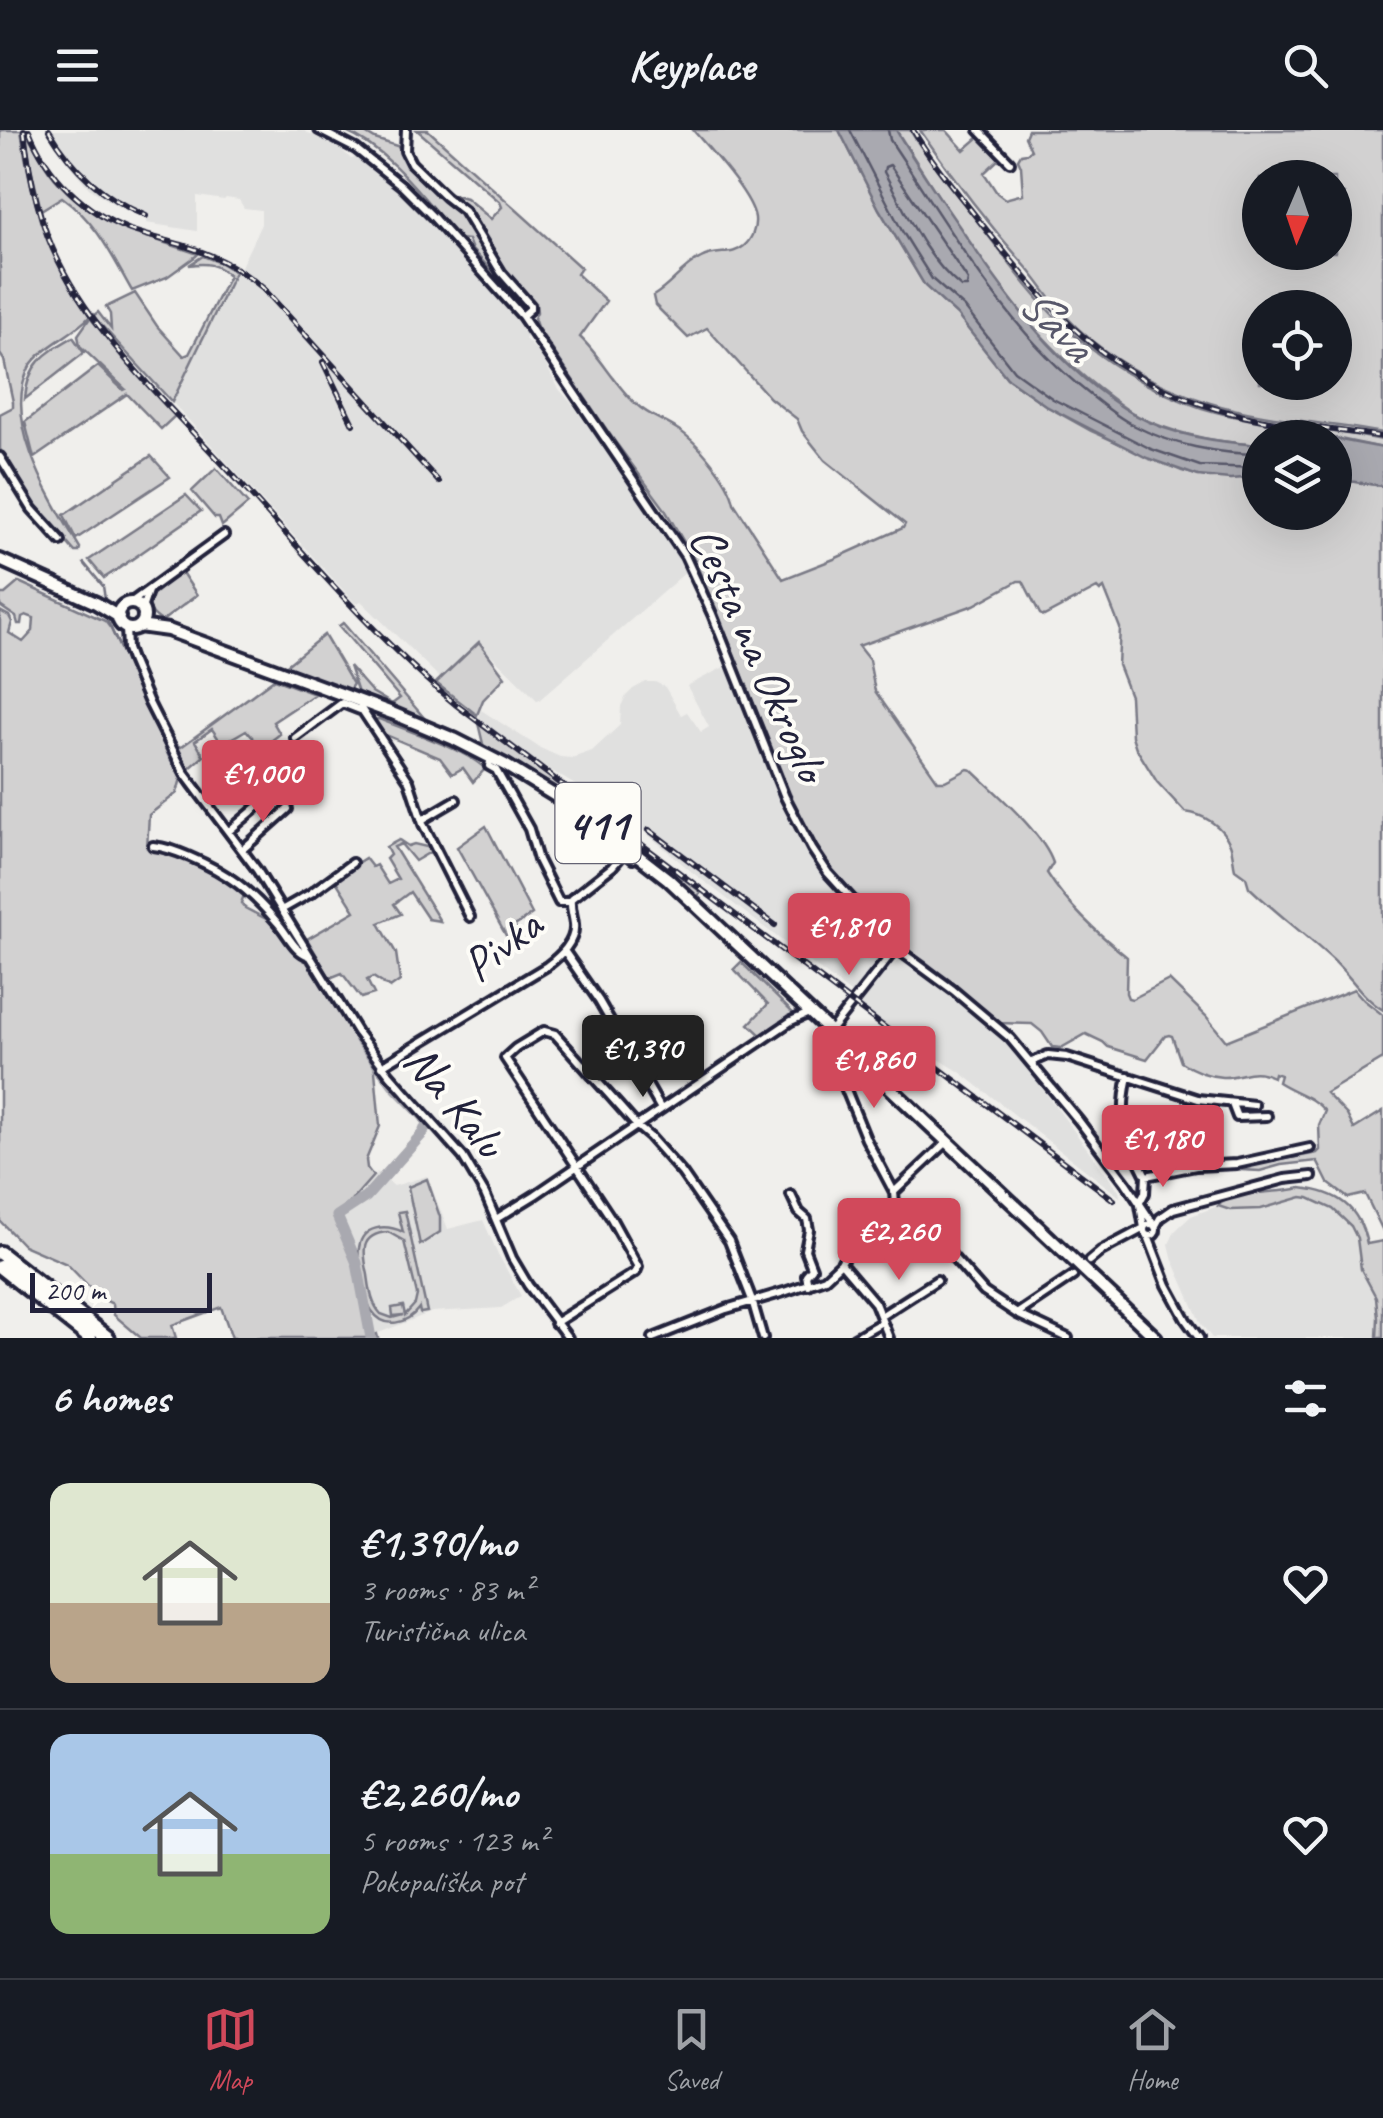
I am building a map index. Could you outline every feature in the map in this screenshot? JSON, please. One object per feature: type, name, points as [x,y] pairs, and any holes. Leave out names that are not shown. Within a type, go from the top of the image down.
[{"type":"highway","points":[[0,1253],[108,1338]]},
{"type":"highway","points":[[0,1268],[90,1338]]},
{"type":"main road","name":"411","points":[[0,560],[96,602],[123,609],[138,605],[168,630]]},
{"type":"main road","points":[[123,609],[121,624],[126,628]]},
{"type":"main road","points":[[140,626],[143,611]]},
{"type":"main road","name":"411","points":[[126,628],[168,630],[361,706],[429,728],[551,792],[680,889],[1156,1338]]},
{"type":"street","name":"Cesta na Okroglo","points":[[319,130],[356,149],[401,185],[522,316],[684,556],[712,614],[785,797],[828,874],[896,948],[1010,1038],[1140,1204]]},
{"type":"street","points":[[406,130],[404,145],[408,157],[418,171],[464,211],[500,272],[530,305],[522,316]]},
{"type":"street","points":[[979,130],[1010,162]]},
{"type":"street","points":[[0,456],[32,509],[61,541]]},
{"type":"street","points":[[123,609],[224,535]]},
{"type":"street","points":[[143,611],[148,589]]},
{"type":"street","name":"Na Kalu","points":[[126,628],[127,649],[185,774],[283,909],[382,1066],[463,1157],[485,1194],[512,1258],[568,1338]]},
{"type":"street","points":[[295,738],[342,703],[361,706],[410,780],[436,852],[470,917]]},
{"type":"street","points":[[492,764],[529,829],[538,860],[559,902],[570,902]]},
{"type":"street","points":[[228,831],[275,792]]},
{"type":"street","points":[[422,820],[456,800]]},
{"type":"street","points":[[242,850],[288,810]]},
{"type":"street","points":[[615,840],[624,853],[635,856]]},
{"type":"street","points":[[153,846],[214,867],[242,885],[280,924],[300,953],[310,956]]},
{"type":"street","name":"Pivka","points":[[382,1066],[565,952],[575,927],[570,902],[624,853]]},
{"type":"street","points":[[283,909],[352,863]]},
{"type":"street","points":[[896,948],[826,1027],[823,1044],[894,1192],[895,1204],[938,1240],[984,1292],[1016,1314],[1068,1338]]},
{"type":"street","points":[[565,952],[599,1001],[661,1109]]},
{"type":"street","points":[[496,1219],[810,1012]]},
{"type":"street","points":[[556,1323],[636,1272],[638,1266],[611,1218],[505,1058],[544,1031],[550,1032],[650,1137],[713,1215],[734,1250],[763,1338]]},
{"type":"street","points":[[1032,1062],[1048,1056],[1067,1056],[1198,1099],[1254,1106]]},
{"type":"street","points":[[394,1060],[392,1075],[397,1084]]},
{"type":"street","points":[[1128,1076],[1122,1110],[1146,1176],[1140,1204],[1166,1285],[1200,1338]]},
{"type":"street","points":[[1232,1104],[1238,1117],[1268,1116]]},
{"type":"street","points":[[894,1192],[947,1142]]},
{"type":"street","points":[[1146,1176],[1196,1166],[1237,1164],[1310,1148]]},
{"type":"street","points":[[1088,1261],[1118,1242],[1150,1231],[1173,1209],[1285,1179],[1312,1176]]},
{"type":"street","points":[[791,1195],[798,1212],[808,1220],[805,1250],[812,1268],[806,1275],[808,1284]]},
{"type":"street","points":[[653,1338],[752,1300],[825,1278],[841,1263],[857,1233],[895,1204]]},
{"type":"street","points":[[841,1263],[869,1294],[889,1338]]},
{"type":"street","points":[[1016,1314],[1073,1276]]},
{"type":"street","points":[[854,1338],[937,1280]]},
{"type":"shaded area","points":[[0,130],[21,130],[44,228],[63,273],[90,316],[36,359],[22,388],[21,411],[34,460],[79,552],[31,501],[0,449],[0,414],[13,407],[13,402],[0,354]]},
{"type":"shaded area","points":[[25,130],[49,171],[80,203],[116,225],[198,254],[167,277],[132,291],[102,240],[74,206],[62,197],[41,210]]},
{"type":"shaded area","points":[[45,130],[302,130],[341,149],[351,159],[359,157],[433,223],[514,312],[530,333],[525,339],[539,353],[559,389],[662,529],[687,571],[538,701],[479,643],[441,679],[361,601],[356,604],[172,402],[261,224],[261,210],[244,208],[239,200],[197,196],[197,231],[146,223],[147,218],[120,208],[89,188]]},
{"type":"shaded area","points":[[342,130],[360,130],[400,147],[411,167],[461,212],[498,277],[472,250],[468,240],[459,239],[392,163]]},
{"type":"shaded area","points":[[417,130],[428,130],[581,268],[577,274],[606,301],[580,337],[636,404],[685,435],[712,462],[783,579],[905,524],[825,460],[797,419],[770,398],[707,328],[688,338],[655,305],[653,296],[694,262],[707,255],[739,249],[754,229],[755,218],[746,197],[693,130],[839,130],[879,209],[925,286],[957,315],[1007,378],[1091,431],[1182,471],[1210,478],[1242,477],[1242,530],[1352,530],[1352,481],[1383,486],[1383,1010],[1333,960],[1249,887],[1246,877],[1235,869],[1230,844],[1217,826],[1185,812],[1157,782],[1132,736],[1130,696],[1118,665],[1120,628],[1104,588],[1044,616],[1023,581],[1018,581],[974,605],[858,646],[869,660],[875,691],[938,781],[972,770],[1040,839],[1053,863],[1047,873],[1055,885],[1083,918],[1127,957],[1128,998],[1169,980],[1226,1041],[1354,989],[1383,1015],[1383,1059],[1326,1093],[1347,1115],[1354,1129],[1383,1111],[1383,1231],[1365,1194],[1348,1198],[1328,1183],[1317,1161],[1260,1171],[1242,1170],[1320,1150],[1319,1125],[1325,1111],[1278,1082],[1280,1075],[1252,1072],[1222,1077],[1200,1072],[1181,1062],[1169,1035],[1147,1059],[1108,1047],[1086,1034],[1061,1048],[1052,1047],[1032,1024],[1000,1023],[904,947],[824,861],[789,796],[695,561],[664,508],[537,327],[536,303],[496,260],[466,210],[430,179],[466,198],[491,219],[502,207]]},
{"type":"shaded area","points":[[896,130],[910,130],[1017,274],[1075,336],[1164,393],[1202,408],[1253,420],[1242,420],[1242,443],[1162,427],[1141,418],[1098,388],[1038,332],[963,234]]},
{"type":"shaded area","points":[[920,130],[946,130],[964,150],[979,137],[999,159],[984,173],[1005,199],[1023,194],[1018,159],[1031,150],[1025,137],[1028,130],[1383,130],[1383,433],[1352,428],[1352,420],[1294,420],[1231,409],[1169,388],[1129,367],[1076,327],[985,218]]},
{"type":"shaded area","points":[[203,256],[235,272],[172,402],[93,316],[98,312],[111,329],[106,307],[135,293],[157,326],[184,356],[189,354],[229,276],[211,265],[189,265]]},
{"type":"shaded area","points":[[90,318],[175,416],[161,429],[127,394],[34,458],[25,422],[98,366],[125,389],[80,346],[78,335]]},
{"type":"shaded area","points":[[73,337],[84,353],[25,399],[39,361]]},
{"type":"shaded area","points":[[1352,435],[1382,440],[1383,448],[1352,442]]},
{"type":"shaded area","points":[[151,456],[170,477],[76,539],[64,515]]},
{"type":"shaded area","points":[[216,468],[248,504],[222,526],[192,491]]},
{"type":"shaded area","points":[[186,495],[201,511],[118,569],[104,578],[89,560]]},
{"type":"shaded area","points":[[181,571],[197,595],[162,621],[151,611],[150,597]]},
{"type":"shaded area","points":[[19,582],[105,621],[111,629],[181,778],[177,793],[149,815],[147,848],[190,857],[246,890],[241,903],[268,920],[314,968],[374,1060],[380,1126],[366,1160],[373,1176],[337,1217],[357,1263],[371,1336],[377,1334],[378,1338],[232,1338],[221,1307],[172,1325],[176,1338],[141,1338],[114,1315],[113,1304],[100,1298],[67,1264],[23,1245],[0,1221],[0,611],[12,622],[9,633],[23,642],[33,631],[34,618],[26,615],[18,624],[16,617],[0,606],[0,594]]},
{"type":"shaded area","points":[[343,623],[426,720],[358,693],[349,666],[372,692],[392,704],[400,698],[339,626]]},
{"type":"shaded area","points":[[324,635],[353,684],[349,690],[283,668]]},
{"type":"shaded area","points":[[479,642],[505,677],[483,700],[477,715],[436,683]]},
{"type":"shaded area","points":[[724,667],[798,832],[841,897],[882,945],[882,960],[853,995],[692,872],[625,815],[517,753],[478,723],[481,710],[540,748],[572,758],[592,751],[620,725],[621,706],[633,689],[655,682],[665,687],[681,715],[687,712],[701,732],[709,727],[687,686]]},
{"type":"shaded area","points":[[274,679],[315,694],[273,722],[280,734],[262,748],[246,730],[222,744],[212,729],[195,741],[204,756],[189,769],[155,703],[181,747]]},
{"type":"shaded area","points":[[379,719],[452,748],[485,769],[473,782],[463,768],[452,774],[440,758],[381,733],[373,723]]},
{"type":"shaded area","points":[[478,723],[701,892],[696,899],[594,818],[484,748]]},
{"type":"shaded area","points":[[486,826],[532,914],[515,926],[520,937],[509,941],[457,847]]},
{"type":"shaded area","points":[[399,840],[408,846],[431,848],[415,861],[401,844],[394,847],[440,921],[428,919],[410,892],[394,904],[401,914],[379,923],[396,953],[400,981],[390,988],[373,977],[367,980],[374,994],[361,998],[342,973],[330,978],[307,939],[355,911],[334,878],[365,858],[372,867],[376,865],[388,884],[398,879],[386,859],[390,855],[386,847]]},
{"type":"shaded area","points":[[900,960],[1008,1043],[1120,1197],[960,1072],[857,1004],[884,971]]},
{"type":"shaded area","points":[[741,962],[795,1015],[764,1038],[749,1024],[768,1004],[734,969]]},
{"type":"shaded area","points":[[377,1172],[394,1186],[427,1176],[448,1229],[483,1220],[521,1296],[501,1308],[432,1312],[371,1336],[357,1263],[337,1216]]},
{"type":"shaded area","points":[[427,1179],[440,1217],[440,1232],[420,1245],[408,1187]]},
{"type":"shaded area","points":[[1301,1188],[1336,1197],[1358,1220],[1367,1244],[1383,1241],[1383,1338],[1377,1338],[1376,1297],[1361,1269],[1357,1238],[1351,1226],[1333,1209],[1302,1197],[1261,1209],[1230,1210],[1218,1206],[1234,1197]]},
{"type":"shaded area","points":[[1309,1198],[1333,1209],[1351,1226],[1367,1281],[1376,1297],[1377,1338],[1212,1338],[1201,1324],[1173,1260],[1169,1244],[1175,1231],[1191,1216],[1218,1206],[1230,1210],[1261,1209]]},
{"type":"shaded area","points":[[405,1211],[427,1312],[420,1313],[419,1308],[402,1321],[389,1323],[370,1308],[359,1252],[361,1240],[376,1228],[403,1232],[398,1212]],"holes":[[[388,1232],[404,1241],[417,1295],[405,1315],[403,1306],[392,1308],[393,1316],[403,1315],[392,1318],[381,1314],[373,1301],[365,1246],[372,1236]]]},
{"type":"water","points":[[839,130],[896,130],[996,279],[1058,354],[1108,397],[1149,422],[1196,437],[1242,443],[1242,478],[1198,476],[1147,458],[1048,407],[1007,378],[957,315],[925,286],[879,209]]},
{"type":"water","points":[[1352,442],[1383,448],[1383,486],[1352,481]]},
{"type":"waterway","points":[[84,563],[103,586],[105,599]]},
{"type":"waterway","points":[[108,622],[169,757],[268,894]]},
{"type":"waterway","points":[[360,1040],[427,1123],[423,1133],[366,1197],[337,1216],[357,1263],[371,1338]]},
{"type":"railway","points":[[24,130],[45,230],[59,262],[93,318],[162,399],[396,650],[455,704],[1114,1200]]},
{"type":"railway","points":[[29,130],[57,177],[97,213],[130,230],[214,257],[263,288],[439,482]]},
{"type":"railway","points":[[49,130],[90,181],[116,201],[146,216]]},
{"type":"railway","points":[[913,130],[1031,284],[1111,359],[1178,395],[1217,409],[1278,423],[1383,437]]},
{"type":"railway","points":[[323,362],[353,424]]},
{"type":"railway","points":[[649,830],[775,925]]},
{"type":"water label","name":"Sava","points":[[1058,322]]}]
